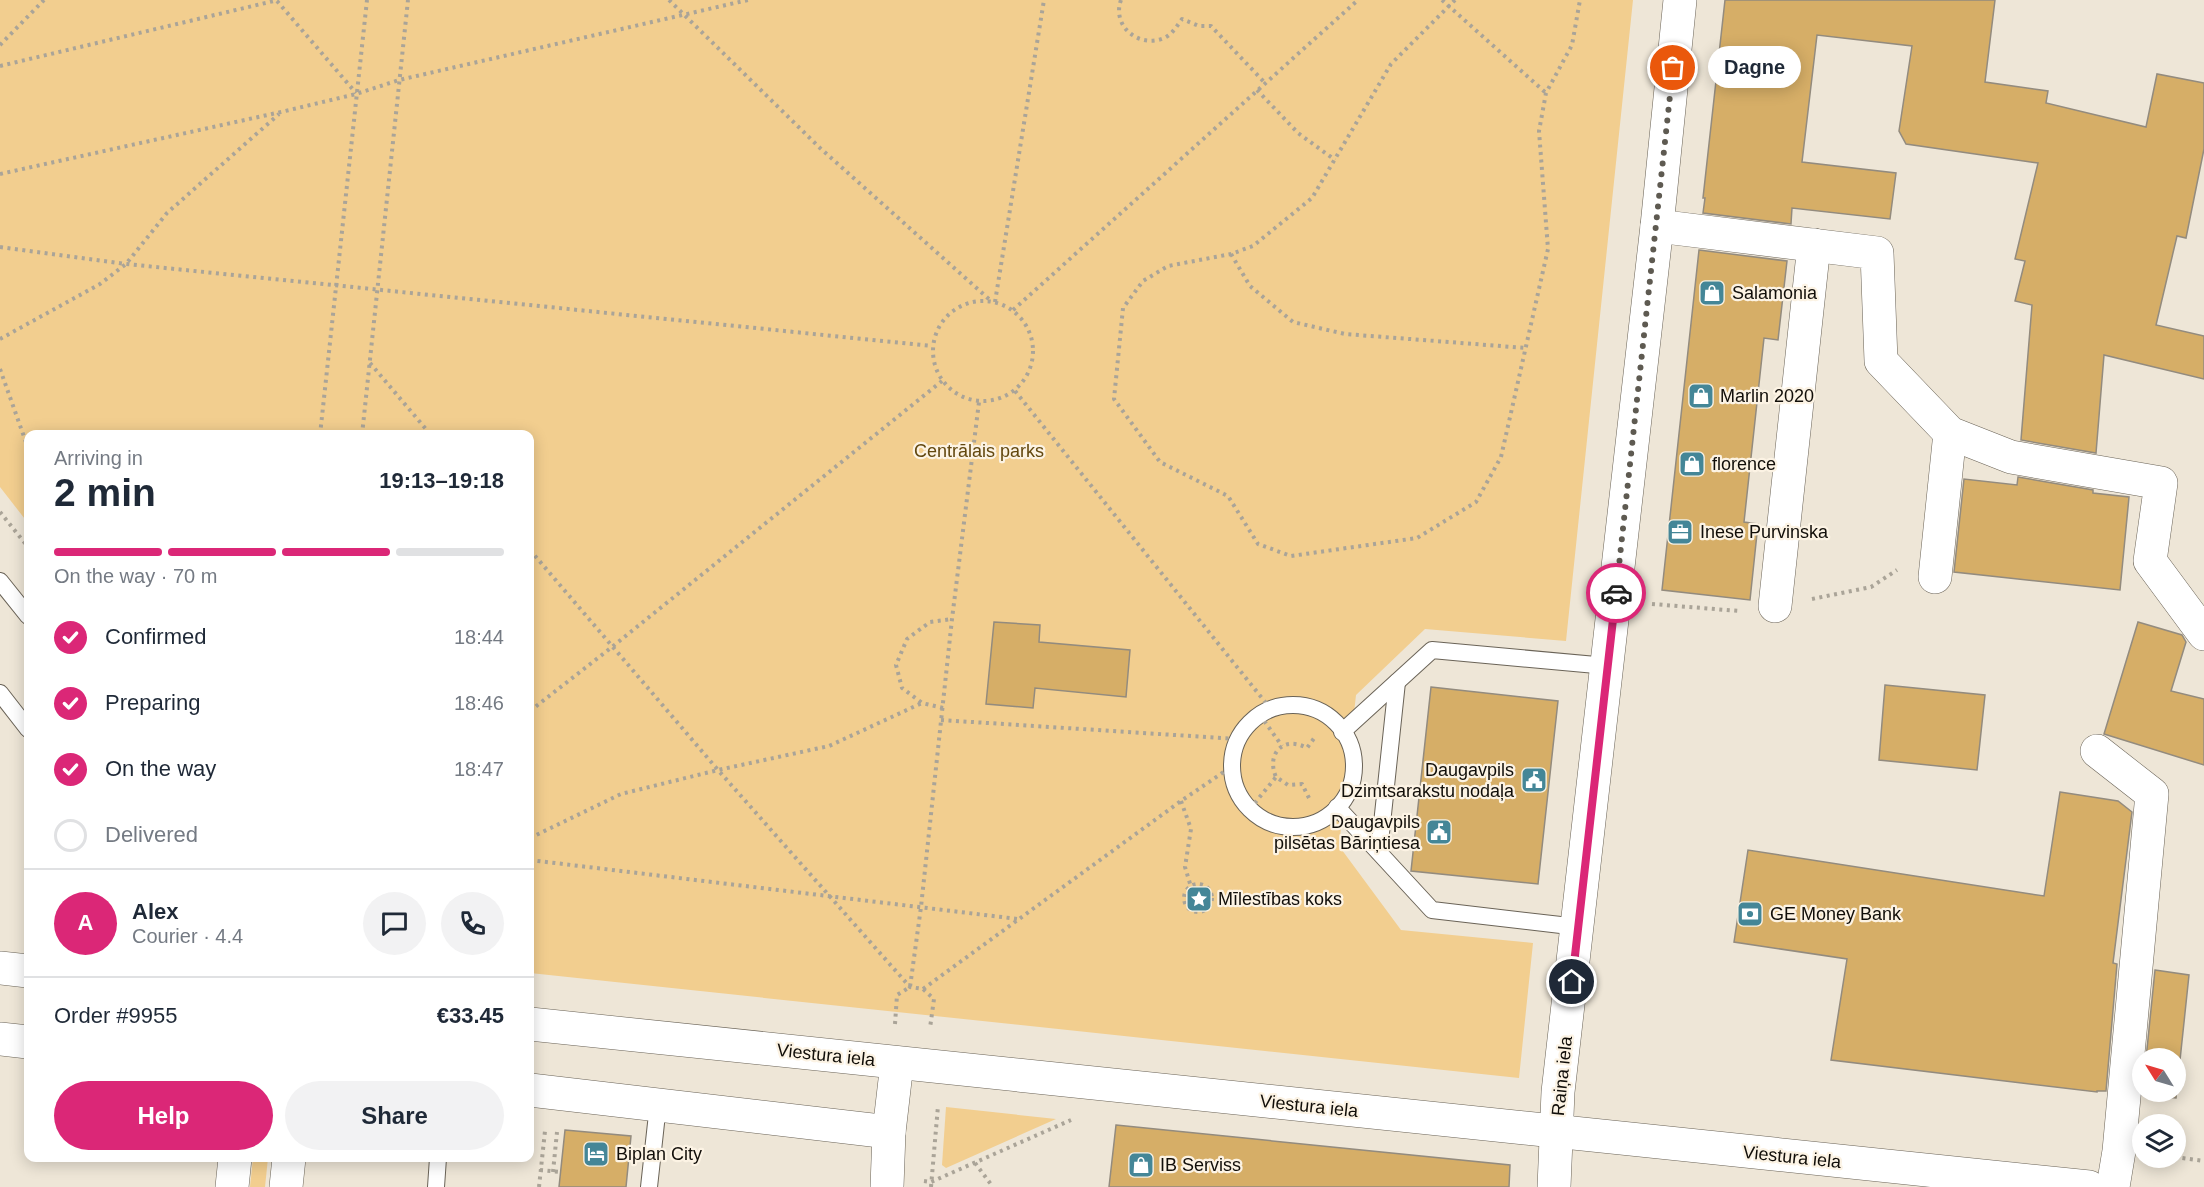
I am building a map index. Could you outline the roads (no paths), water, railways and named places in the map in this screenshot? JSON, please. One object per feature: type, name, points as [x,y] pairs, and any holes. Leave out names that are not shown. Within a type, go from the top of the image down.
[{"type":"street","name":"Raiņa iela","points":[[1554,1187],[1558,1092],[1657,226],[1680,0]]},
{"type":"street","points":[[1657,226],[1877,253],[1881,361],[1950,433],[2011,457],[2161,483],[2150,561],[2204,634]]},
{"type":"street","points":[[1775,606],[1814,245]]},
{"type":"street","points":[[1935,577],[1950,433]]},
{"type":"street","points":[[2097,751],[2152,794],[2114,1187]]},
{"type":"street","points":[[0,968],[24,971]]},
{"type":"street","name":"Viestura iela","points":[[534,1024],[2089,1187]]},
{"type":"street","points":[[0,1039],[24,1042]]},
{"type":"street","points":[[887,1187],[889,1132],[897,1063]]},
{"type":"street","points":[[534,1090],[889,1132]]},
{"type":"street","points":[[232,1187],[235,1162]]},
{"type":"street","points":[[286,1187],[289,1162]]},
{"type":"lane","points":[[0,581],[24,611]]},
{"type":"lane","points":[[1342,732],[1432,650],[1607,666]]},
{"type":"lane","points":[[1379,852],[1397,682]]},
{"type":"lane","points":[[0,693],[24,724]]},
{"type":"lane","points":[[1284,705],[1304,706],[1322,712],[1337,724],[1348,740],[1354,759],[1353,779],[1345,798],[1337,807],[1332,814],[1313,824],[1293,828],[1273,824],[1254,814],[1240,798],[1231,767],[1237,739],[1249,722],[1265,712],[1284,705]]},
{"type":"lane","points":[[1337,807],[1432,910],[1578,927]]},
{"type":"lane","points":[[649,1187],[658,1105]]},
{"type":"lane","points":[[436,1187],[438,1162]]},
{"type":"place","name":"Dagne","points":[[1673,68]]},
{"type":"place","name":"Salamonia","points":[[1712,293]]},
{"type":"place","name":"Marlin 2020","points":[[1701,396]]},
{"type":"place","name":"florence","points":[[1692,464]]},
{"type":"place","name":"Inese Purvinska","points":[[1680,532]]},
{"type":"place","name":"Daugavpils Dzimtsarakstu nodaļa","points":[[1534,780]]},
{"type":"place","name":"Daugavpils pilsētas Bāriņtiesa","points":[[1439,832]]},
{"type":"place","name":"Mīlestības koks","points":[[1199,899]]},
{"type":"place","name":"GE Money Bank","points":[[1750,914]]},
{"type":"place","name":"Biplan City","points":[[596,1154]]},
{"type":"place","name":"IB Serviss","points":[[1141,1165]]},
{"type":"park label","name":"Centrālais parks","points":[[979,451]]}]
